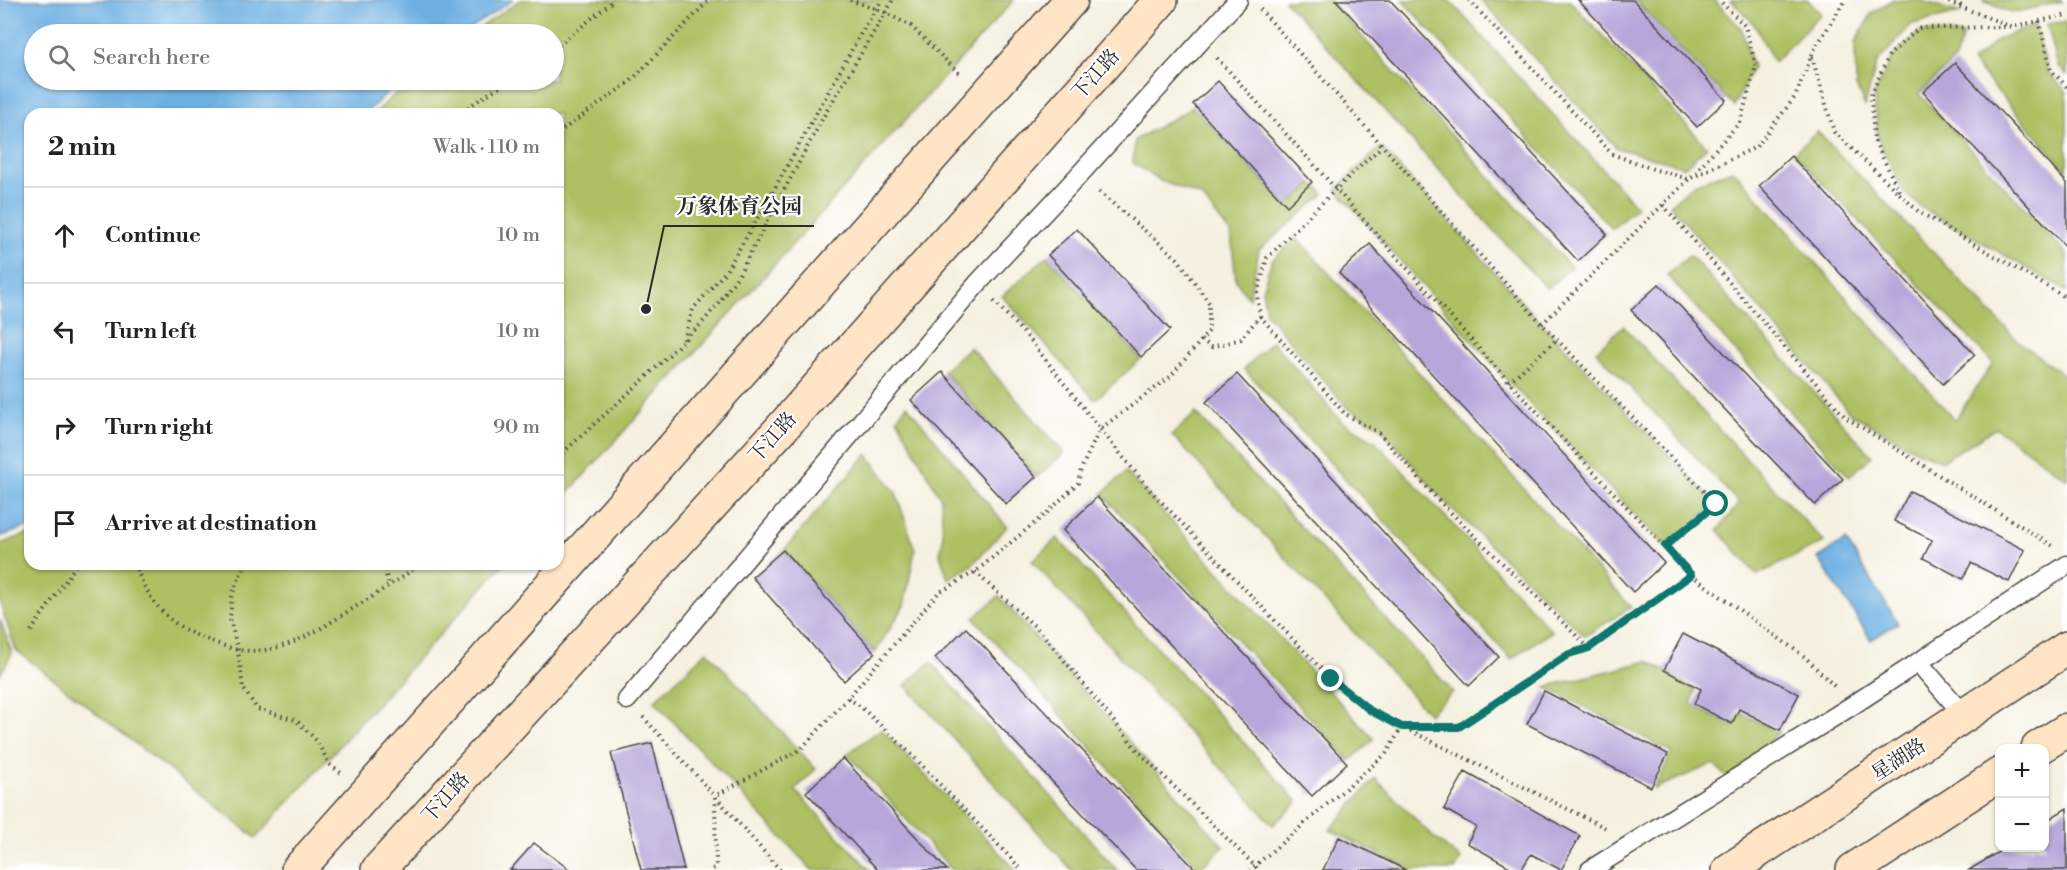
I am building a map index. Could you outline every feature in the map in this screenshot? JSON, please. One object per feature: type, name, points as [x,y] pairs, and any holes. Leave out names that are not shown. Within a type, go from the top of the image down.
[{"type":"main road","points":[[298,870],[1071,0]]},
{"type":"main road","name":"下江路","points":[[378,870],[780,430],[1161,0]]},
{"type":"main road","name":"星湖路","points":[[1729,870],[2067,648]]},
{"type":"main road","points":[[2044,744],[2067,730]]},
{"type":"main road","points":[[1852,870],[1995,777]]},
{"type":"lane","points":[[627,700],[977,284],[1238,0]]},
{"type":"lane","points":[[1590,870],[1853,705],[2067,565]]},
{"type":"lane","points":[[1918,662],[1964,716]]},
{"type":"path","points":[[564,41],[614,0]]},
{"type":"path","points":[[564,129],[631,81],[709,0]]},
{"type":"path","points":[[850,0],[884,12],[911,26],[984,97]]},
{"type":"path","points":[[684,340],[693,309],[732,261],[882,0]]},
{"type":"path","points":[[564,451],[644,380],[684,340],[716,306],[738,276],[825,114],[893,0]]},
{"type":"path","points":[[1469,0],[1612,154],[1689,179],[1756,147],[1795,97],[1812,57],[1845,0]]},
{"type":"path","points":[[1542,324],[1689,179],[1740,122],[1756,66],[1745,26],[1719,0]]},
{"type":"path","points":[[1943,0],[2012,27]]},
{"type":"path","points":[[1956,0],[1962,7]]},
{"type":"path","points":[[1259,9],[1542,324],[1716,504],[1665,546]]},
{"type":"path","points":[[1900,195],[1874,140],[1871,95],[1890,55],[1919,28],[2012,27],[2067,15]]},
{"type":"path","points":[[2039,21],[2051,70],[2067,87]]},
{"type":"path","points":[[1202,41],[1509,382],[1691,575],[1805,657],[1853,705]]},
{"type":"path","points":[[1812,57],[1834,132],[1900,195],[1919,212],[2067,298]]},
{"type":"path","points":[[467,108],[494,90]]},
{"type":"path","points":[[1381,147],[1267,258],[1257,295],[1260,316],[1345,414],[1379,433],[1440,502],[1589,648]]},
{"type":"path","points":[[715,796],[801,748],[848,698],[938,593],[975,572],[1048,512],[1078,483],[1081,468],[1100,429],[1170,377],[1209,331],[1209,303],[1178,259],[1079,175]]},
{"type":"path","points":[[1663,205],[1845,417],[2057,548]]},
{"type":"path","points":[[977,284],[1031,341],[1149,490],[1331,679],[1371,711],[1634,842]]},
{"type":"path","points":[[1201,340],[1212,347],[1240,339],[1260,316]]},
{"type":"path","points":[[1509,382],[1557,339]]},
{"type":"path","points":[[31,631],[73,570]]},
{"type":"path","points":[[137,570],[152,602],[170,620],[189,633],[238,650],[270,649],[309,636],[412,570]]},
{"type":"path","points":[[243,570],[232,595],[230,619],[238,650],[243,688],[257,709],[296,720],[316,741],[329,764],[366,793]]},
{"type":"path","points":[[385,570],[389,586]]},
{"type":"path","points":[[975,572],[1042,633],[1138,751],[1257,868]]},
{"type":"path","points":[[1402,727],[1459,727],[1569,654],[1589,648],[1691,575]]},
{"type":"path","points":[[848,698],[861,707],[910,753],[1022,870]]},
{"type":"path","points":[[627,700],[780,870]]},
{"type":"path","points":[[1250,870],[1257,868],[1386,754],[1402,727]]},
{"type":"path","points":[[712,870],[716,866],[715,796]]},
{"type":"green space","points":[[520,0],[1014,0],[564,497],[564,108],[380,108],[399,90],[564,90],[564,24],[485,24]]},
{"type":"green space","points":[[1284,0],[1329,0],[1571,267],[1547,289]]},
{"type":"green space","points":[[1402,0],[1449,0],[1637,207],[1612,229]]},
{"type":"green space","points":[[1481,0],[1569,0],[1707,147],[1685,167],[1617,148]]},
{"type":"green space","points":[[1635,0],[1714,0],[1741,28],[1753,67],[1734,106]]},
{"type":"green space","points":[[1731,0],[1808,0],[1821,14],[1774,62],[1754,24]]},
{"type":"green space","points":[[1892,0],[1920,0],[1960,13],[1912,24],[1876,64],[1865,106],[1856,86],[1855,42],[1872,13]]},
{"type":"green space","points":[[1982,0],[2060,0],[2062,2],[2011,13]]},
{"type":"green space","points":[[2067,21],[2067,75],[2058,66],[2047,24]]},
{"type":"green space","points":[[2035,25],[2048,72],[2067,92],[2067,171],[1972,62],[1998,39]]},
{"type":"green space","points":[[1921,31],[1963,35],[1955,59],[1919,94],[2067,254],[2067,291],[1922,208],[1903,191],[1878,139],[1874,95],[1893,56]]},
{"type":"green space","points":[[1192,106],[1287,206],[1313,183],[1324,194],[1259,250],[1249,298],[1236,281],[1231,234],[1201,196],[1161,181],[1133,163],[1135,140]]},
{"type":"green space","points":[[1817,131],[2017,340],[2067,378],[2067,479],[1996,428],[1942,461],[1917,451],[1850,413],[1670,205],[1694,184],[1733,170],[1955,420],[1993,363],[1794,153]]},
{"type":"green space","points":[[1381,147],[1542,324],[1716,504],[1665,546],[1509,382],[1336,189]]},
{"type":"green space","points":[[1297,238],[1631,607],[1585,636],[1444,501],[1379,426],[1347,408],[1266,313],[1262,290],[1272,260]]},
{"type":"green space","points":[[1690,255],[1872,456],[1849,477],[1667,275]]},
{"type":"green space","points":[[1047,256],[1141,359],[1095,400],[1002,296]]},
{"type":"green space","points":[[1623,326],[1824,542],[1757,575],[1718,530],[1739,503],[1596,351]]},
{"type":"green space","points":[[1272,341],[1341,421],[1375,441],[1552,631],[1511,659],[1244,369]]},
{"type":"green space","points":[[970,347],[1064,453],[1037,477],[943,371]]},
{"type":"green space","points":[[907,405],[1007,527],[971,566],[948,579],[940,554],[943,539],[941,499],[897,418]]},
{"type":"green space","points":[[1196,413],[1453,692],[1429,714],[1172,435]]},
{"type":"green space","points":[[867,454],[896,493],[915,550],[904,606],[875,653],[784,550]]},
{"type":"green space","points":[[1126,472],[1374,739],[1350,761],[1102,494]]},
{"type":"green space","points":[[24,535],[24,570],[499,570],[256,838],[16,650],[0,604],[0,544]]},
{"type":"green space","points":[[1057,538],[1298,802],[1273,825],[1032,561]]},
{"type":"green space","points":[[999,596],[1224,847],[1199,869],[974,618]]},
{"type":"green space","points":[[0,619],[12,654],[0,675]]},
{"type":"green space","points":[[707,651],[816,769],[795,790],[870,870],[812,870],[654,701]]},
{"type":"green space","points":[[1648,661],[1696,690],[1691,704],[1732,726],[1741,713],[1779,732],[1729,778],[1713,764],[1654,789],[1672,752],[1545,687]]},
{"type":"green space","points":[[931,662],[1117,870],[1072,870],[905,685]]},
{"type":"green space","points":[[881,729],[1016,870],[952,870],[847,754]]},
{"type":"green space","points":[[1375,778],[1432,836],[1461,859],[1455,870],[1412,870],[1330,830]]},
{"type":"water","points":[[0,0],[513,0],[477,24],[24,24],[24,90],[390,90],[371,108],[24,108],[24,528],[0,537]]},
{"type":"water","points":[[1846,540],[1898,623],[1871,640],[1818,558]]},
{"type":"building","points":[[1336,0],[1390,0],[1607,234],[1578,261]]},
{"type":"building","points":[[1578,0],[1633,0],[1726,100],[1697,127]]},
{"type":"building","points":[[1955,63],[2067,183],[2067,248],[1923,92]]},
{"type":"building","points":[[1218,81],[1312,182],[1287,206],[1193,104]]},
{"type":"building","points":[[1791,156],[1975,355],[1943,384],[1759,186]]},
{"type":"building","points":[[1077,229],[1170,330],[1141,357],[1048,255]]},
{"type":"building","points":[[1370,244],[1664,563],[1633,592],[1339,273]]},
{"type":"building","points":[[1659,284],[1843,479],[1815,505],[1631,310]]},
{"type":"building","points":[[942,372],[1036,477],[1006,504],[911,400]]},
{"type":"building","points":[[1237,374],[1499,657],[1469,686],[1206,402]]},
{"type":"building","points":[[1910,491],[2025,550],[2009,582],[1971,563],[1963,579],[1923,558],[1932,540],[1894,521]]},
{"type":"building","points":[[1097,497],[1347,763],[1312,796],[1063,530]]},
{"type":"building","points":[[783,550],[875,653],[844,681],[752,577]]},
{"type":"building","points":[[966,628],[1196,870],[1136,870],[935,658]]},
{"type":"building","points":[[1683,634],[1799,694],[1780,730],[1739,709],[1732,724],[1694,704],[1701,689],[1664,670]]},
{"type":"building","points":[[1544,691],[1668,754],[1651,787],[1527,724]]},
{"type":"building","points":[[652,743],[684,869],[680,870],[641,870],[611,753]]},
{"type":"building","points":[[843,758],[947,870],[878,870],[806,792]]},
{"type":"building","points":[[1465,772],[1580,836],[1561,870],[1531,854],[1521,870],[1515,870],[1467,843],[1476,827],[1444,809]]},
{"type":"building","points":[[2067,808],[2067,870],[1969,870],[1998,852],[2049,852],[2049,819]]},
{"type":"building","points":[[1339,837],[1406,870],[1323,870]]},
{"type":"building","points":[[534,843],[570,870],[510,870]]},
{"type":"place","name":"万象体育公园","points":[[646,309]]},
{"type":"route","points":[[1331,679],[1371,711],[1402,727],[1459,727],[1569,654],[1589,648],[1691,575],[1665,546],[1716,504]]}]
